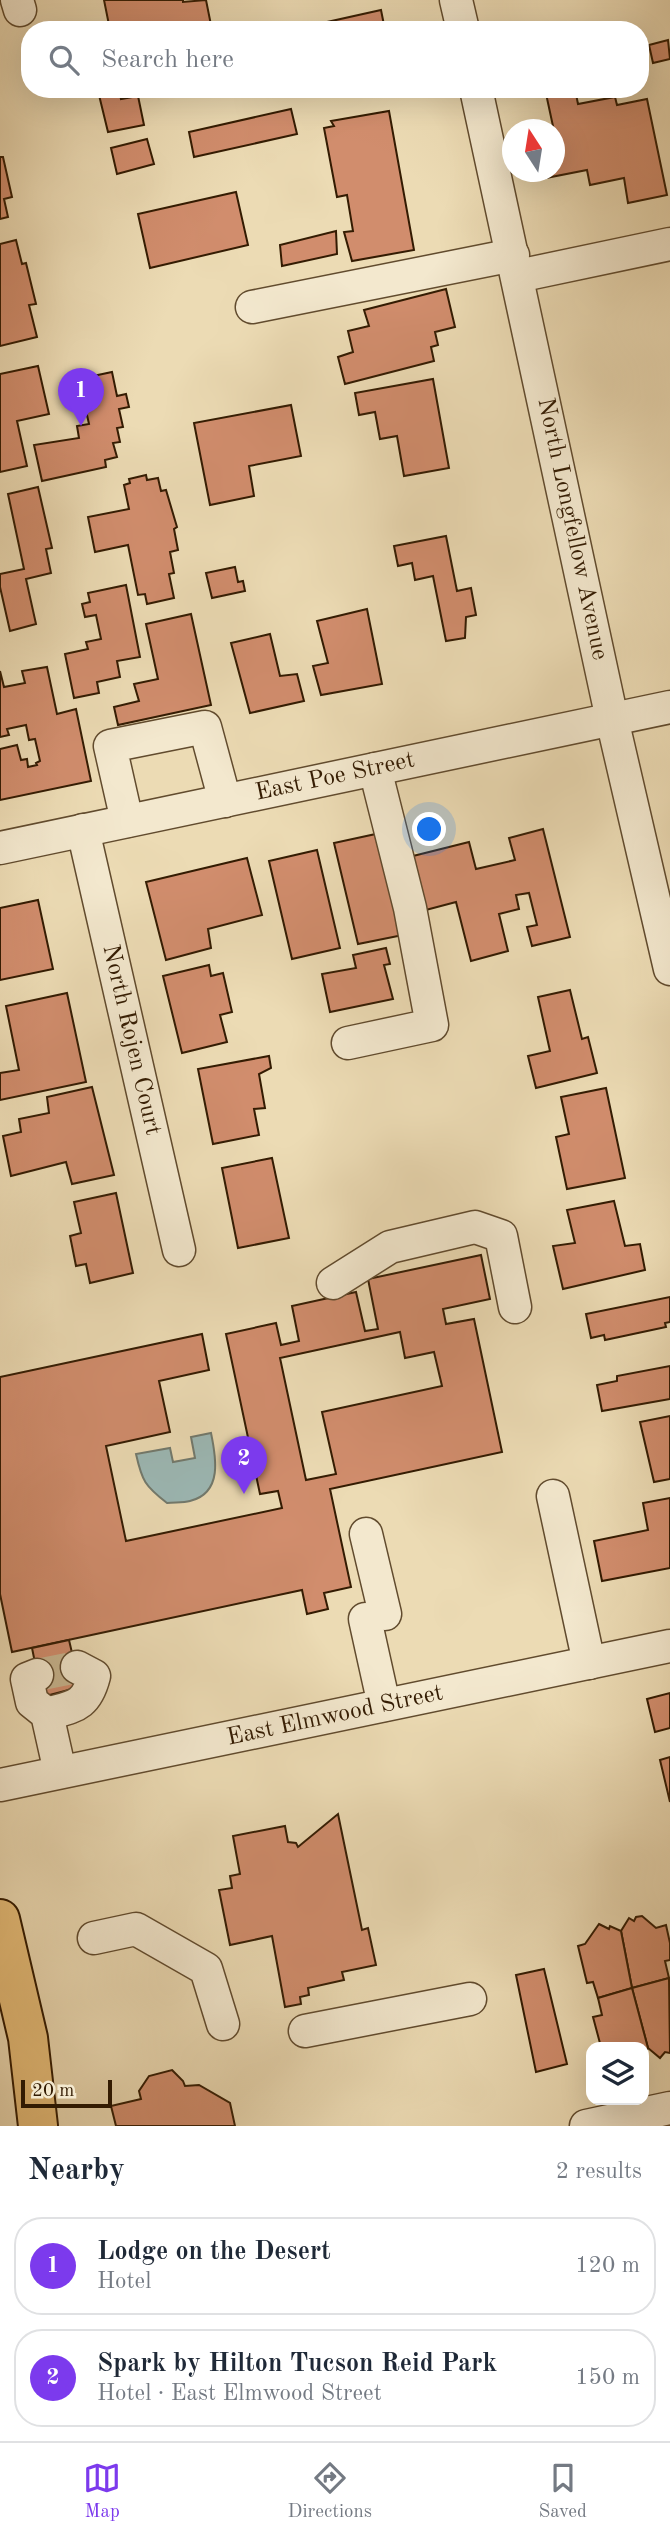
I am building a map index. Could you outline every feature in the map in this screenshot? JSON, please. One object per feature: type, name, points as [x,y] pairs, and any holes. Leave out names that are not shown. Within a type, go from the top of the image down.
[{"type":"main road","points":[[0,1919],[28,2038],[38,2126]]},
{"type":"street","points":[[456,0],[461,21]]},
{"type":"street","name":"North Longfellow Avenue","points":[[478,98],[612,719],[670,968]]},
{"type":"street","points":[[252,307],[670,244]]},
{"type":"street","name":"East Poe Street","points":[[0,848],[670,706]]},
{"type":"street","points":[[127,821],[110,746],[205,727],[225,801]]},
{"type":"street","points":[[348,1042],[432,1025],[410,908],[375,769]]},
{"type":"street","name":"North Rojen Court","points":[[83,830],[179,1250]]},
{"type":"street","points":[[333,1283],[390,1247],[475,1227],[501,1236],[516,1307]]},
{"type":"street","points":[[553,1496],[589,1663]]},
{"type":"street","points":[[366,1534],[384,1705]]},
{"type":"street","name":"East Elmwood Street","points":[[0,1785],[670,1646]]},
{"type":"street","points":[[47,1714],[77,1706],[91,1690],[94,1676],[77,1667]]},
{"type":"street","points":[[21,1681],[32,1702],[47,1714],[60,1772]]},
{"type":"street","points":[[94,1938],[136,1929],[206,1969],[223,2024]]},
{"type":"street","points":[[305,2031],[470,1999]]},
{"type":"street","points":[[586,2126],[665,2114]]},
{"type":"water","points":[[211,1433],[215,1473],[208,1490],[201,1497],[190,1501],[167,1503],[146,1482],[136,1454],[170,1448],[173,1462],[195,1458],[191,1437]]},
{"type":"building","points":[[104,0],[206,0],[210,21],[108,21]]},
{"type":"building","points":[[381,10],[383,21],[332,21]]},
{"type":"building","points":[[668,40],[670,59],[653,63],[649,45]]},
{"type":"building","points":[[100,98],[138,98],[144,125],[108,132]]},
{"type":"building","points":[[547,98],[577,98],[578,104],[615,98],[617,105],[647,99],[667,195],[628,203],[624,178],[590,185],[587,170],[565,174],[565,119],[551,119]]},
{"type":"building","points":[[291,109],[297,134],[194,157],[189,132]]},
{"type":"building","points":[[389,111],[414,250],[352,261],[344,232],[353,231],[347,195],[337,197],[324,128],[334,126],[331,121]]},
{"type":"building","points":[[147,139],[154,164],[117,174],[111,148]]},
{"type":"building","points":[[0,157],[3,157],[12,197],[4,199],[8,217],[0,219]]},
{"type":"building","points":[[236,192],[248,245],[150,268],[138,214]]},
{"type":"building","points":[[336,231],[337,254],[282,266],[280,245]]},
{"type":"building","points":[[16,240],[22,264],[26,263],[36,304],[29,305],[37,337],[0,346],[0,244]]},
{"type":"building","points":[[446,289],[455,327],[435,332],[438,345],[431,347],[434,361],[345,384],[338,357],[353,352],[348,331],[369,326],[364,310]]},
{"type":"building","points":[[38,366],[49,414],[17,421],[27,466],[0,472],[0,374]]},
{"type":"building","points":[[112,372],[117,396],[126,394],[129,407],[119,409],[123,427],[117,428],[120,442],[113,443],[117,457],[105,460],[106,467],[42,481],[34,445],[79,438],[77,426],[89,424],[79,379]]},
{"type":"building","points":[[433,379],[449,468],[404,476],[397,436],[380,439],[375,412],[359,415],[355,393]]},
{"type":"building","points":[[291,405],[301,456],[249,466],[254,496],[210,505],[194,423]]},
{"type":"building","points":[[146,475],[147,480],[158,478],[161,491],[166,490],[177,527],[174,529],[178,550],[170,552],[174,573],[169,574],[174,598],[147,604],[145,594],[138,595],[128,545],[95,552],[88,517],[129,509],[124,485],[130,483],[129,479]]},
{"type":"building","points":[[38,487],[52,548],[46,549],[51,573],[26,579],[36,624],[10,631],[0,587],[0,574],[24,569],[8,494]]},
{"type":"building","points":[[446,536],[457,591],[471,588],[476,615],[466,617],[465,638],[446,641],[433,576],[415,580],[412,563],[398,566],[394,546]]},
{"type":"building","points":[[235,567],[238,582],[243,581],[245,591],[212,598],[206,573]]},
{"type":"building","points":[[126,585],[140,657],[117,661],[120,677],[97,682],[99,693],[74,698],[65,654],[88,649],[86,642],[101,639],[96,615],[85,617],[82,604],[90,602],[88,593]]},
{"type":"building","points":[[367,609],[382,684],[321,695],[313,666],[328,663],[317,621]]},
{"type":"building","points":[[191,614],[211,705],[118,725],[114,707],[139,701],[134,684],[158,679],[146,624]]},
{"type":"building","points":[[270,634],[280,676],[297,674],[304,701],[250,713],[231,643]]},
{"type":"building","points":[[47,667],[57,714],[76,709],[91,781],[0,800],[0,749],[17,745],[21,760],[27,759],[28,767],[37,765],[40,761],[35,739],[29,740],[26,725],[7,729],[9,735],[0,737],[0,671],[4,687],[25,683],[22,671]]},
{"type":"building","points":[[543,829],[570,937],[532,946],[527,927],[537,925],[529,893],[516,895],[519,909],[499,914],[508,951],[471,961],[456,902],[422,911],[409,857],[469,842],[476,869],[515,860],[509,838]]},
{"type":"building","points":[[385,832],[408,934],[358,944],[334,843]]},
{"type":"building","points":[[317,850],[340,948],[292,959],[269,861]]},
{"type":"building","points":[[247,858],[262,915],[208,929],[211,948],[166,960],[146,882]]},
{"type":"building","points":[[38,900],[53,969],[0,980],[0,908]]},
{"type":"building","points":[[386,948],[390,964],[384,965],[393,999],[330,1012],[322,974],[356,968],[353,955]]},
{"type":"building","points":[[209,965],[211,976],[223,973],[232,1012],[220,1015],[227,1042],[182,1053],[163,976]]},
{"type":"building","points":[[570,990],[582,1039],[588,1037],[597,1073],[536,1088],[528,1056],[550,1051],[538,997]]},
{"type":"building","points":[[67,993],[86,1082],[0,1100],[0,1073],[19,1070],[6,1006]]},
{"type":"building","points":[[269,1056],[271,1068],[259,1074],[265,1108],[254,1109],[259,1135],[213,1144],[198,1069]]},
{"type":"building","points":[[92,1087],[114,1175],[72,1184],[66,1162],[11,1176],[3,1136],[21,1132],[19,1119],[49,1113],[47,1097]]},
{"type":"building","points":[[606,1088],[625,1178],[567,1189],[556,1137],[569,1134],[561,1097]]},
{"type":"building","points":[[272,1158],[289,1238],[238,1248],[222,1168]]},
{"type":"building","points":[[116,1193],[133,1273],[90,1283],[86,1264],[76,1266],[70,1236],[81,1233],[74,1202]]},
{"type":"building","points":[[614,1201],[625,1246],[640,1244],[645,1270],[563,1289],[553,1246],[575,1243],[567,1210]]},
{"type":"building","points":[[481,1255],[490,1299],[443,1309],[446,1324],[474,1319],[502,1452],[330,1489],[351,1587],[324,1593],[328,1609],[307,1614],[302,1590],[12,1652],[0,1594],[0,1377],[202,1334],[209,1370],[159,1381],[170,1432],[106,1446],[126,1541],[282,1508],[278,1491],[260,1494],[226,1334],[276,1323],[281,1345],[299,1341],[292,1306],[356,1292],[365,1331],[378,1329],[368,1279]],"holes":[[[400,1332],[405,1358],[434,1352],[442,1386],[322,1412],[336,1474],[306,1480],[280,1358]]]},
{"type":"building","points":[[670,1297],[670,1322],[665,1323],[666,1327],[605,1340],[604,1335],[591,1338],[586,1314]]},
{"type":"building","points":[[670,1366],[670,1399],[602,1411],[597,1385],[617,1381],[617,1376]]},
{"type":"building","points":[[670,1416],[670,1479],[654,1482],[640,1422]]},
{"type":"building","points":[[670,1498],[670,1568],[602,1581],[594,1541],[648,1530],[643,1503]]},
{"type":"building","points":[[69,1640],[80,1687],[42,1697],[32,1648]]},
{"type":"building","points":[[670,1693],[670,1728],[655,1732],[647,1699]]},
{"type":"building","points":[[670,1757],[670,1802],[660,1760]]},
{"type":"building","points":[[338,1814],[362,1930],[368,1928],[376,1965],[342,1972],[344,1980],[308,1988],[309,1995],[300,1997],[301,2004],[285,2007],[272,1936],[230,1945],[219,1890],[232,1888],[230,1876],[240,1874],[233,1836],[285,1826],[288,1842],[296,1843],[298,1847]]},
{"type":"building","points":[[642,1916],[656,1928],[666,1925],[670,1960],[665,1961],[669,1978],[632,1988],[621,1931],[629,1918],[634,1921],[636,1917]]},
{"type":"building","points":[[599,1924],[621,1931],[632,1988],[598,1998],[593,1982],[587,1983],[578,1946],[585,1944]]},
{"type":"building","points":[[544,1969],[567,2064],[536,2072],[516,1975]]},
{"type":"building","points":[[669,1978],[670,2053],[665,2052],[660,2058],[649,2049],[632,1988]]},
{"type":"building","points":[[632,1988],[646,2042],[600,2042],[593,2017],[602,2015],[598,1998]]},
{"type":"building","points":[[172,2070],[185,2086],[199,2085],[230,2103],[235,2126],[116,2126],[111,2106],[141,2099],[139,2091],[149,2076]]},
{"type":"tunnel","points":[[37,1675],[77,1667]]},
{"type":"place","name":"Lodge on the Desert","points":[[81,426]]},
{"type":"place","name":"Spark by Hilton Tucson Reid Park","points":[[244,1494]]}]
